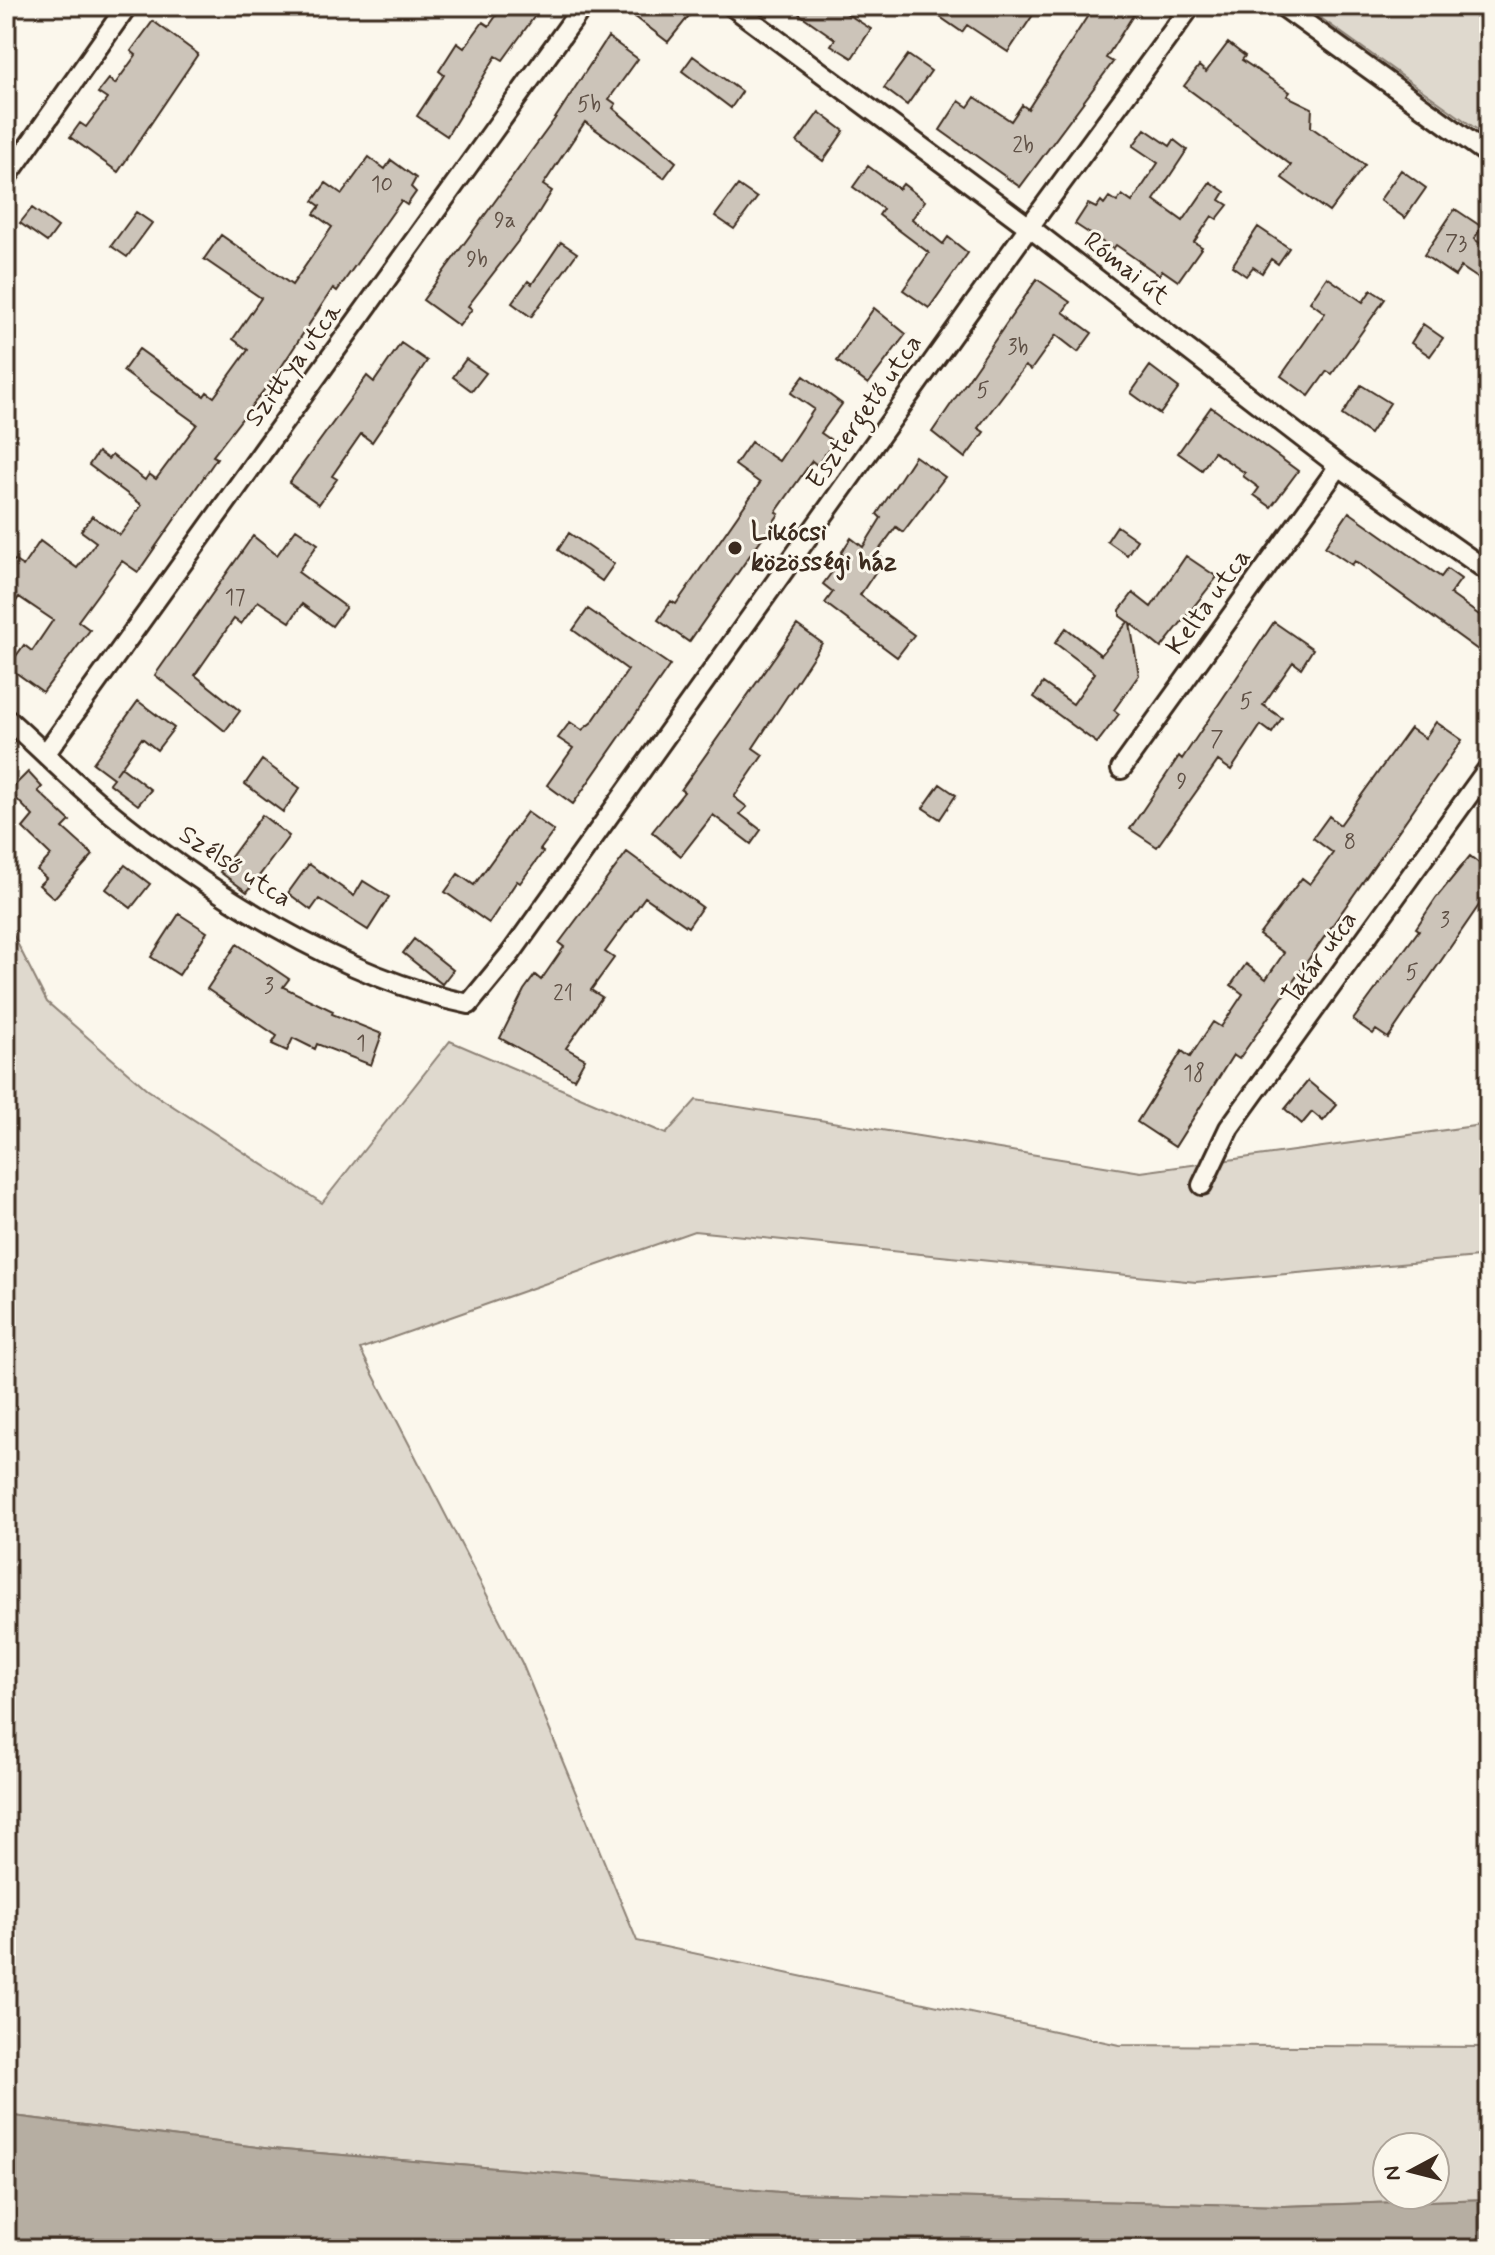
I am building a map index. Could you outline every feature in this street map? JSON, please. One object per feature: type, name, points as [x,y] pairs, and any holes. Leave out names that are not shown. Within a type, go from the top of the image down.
[{"type":"street","points":[[6,178],[127,6]]},
{"type":"street","name":"Szittya utca","points":[[46,753],[583,6]]},
{"type":"street","name":"Római út","points":[[732,6],[1029,227],[1339,466],[1489,572]]},
{"type":"street","name":"Esztergető utca","points":[[469,1004],[521,940],[1029,227],[1191,6]]},
{"type":"street","points":[[1282,6],[1489,155]]},
{"type":"street","name":"Kelta utca","points":[[1121,769],[1339,466]]},
{"type":"street","name":"Szélső utca","points":[[6,718],[105,808],[233,902],[295,936],[370,971],[431,996],[469,1004]]},
{"type":"street","name":"Tatár utca","points":[[1202,1185],[1229,1128],[1489,767]]},
{"type":"shaded area","points":[[1304,6],[1489,6],[1489,138]]},
{"type":"shaded area","points":[[6,921],[47,1002],[148,1090],[322,1203],[450,1041],[666,1134],[696,1100],[1141,1172],[1489,1124],[1489,1256],[1196,1282],[694,1231],[360,1349],[522,1663],[637,1941],[1119,2045],[1489,2047],[1489,2199],[1451,2200],[1451,2131],[1371,2131],[1371,2203],[1284,2206],[791,2193],[272,2149],[6,2115]]},
{"type":"shaded area","points":[[6,2115],[272,2149],[791,2193],[1284,2206],[1371,2203],[1371,2211],[1451,2211],[1451,2200],[1489,2199],[1489,2249],[6,2249]]},
{"type":"building","points":[[503,6],[542,6],[503,60],[496,56],[447,136],[417,116],[444,75],[439,71],[457,43],[464,48],[483,22],[489,26]]},
{"type":"building","points":[[621,6],[677,6],[689,16],[668,42]]},
{"type":"building","points":[[788,6],[835,6],[871,29],[852,58],[831,45],[835,39]]},
{"type":"building","points":[[924,6],[1039,6],[1008,52],[967,25],[962,32]]},
{"type":"building","points":[[1094,6],[1139,6],[1106,58],[1113,62],[1020,187],[940,130],[959,101],[968,107],[975,97],[1011,121],[1022,105],[1028,109]]},
{"type":"building","points":[[153,21],[198,54],[118,172],[70,137],[80,123],[86,127],[107,99],[98,93],[109,79],[115,84],[136,55],[131,51]]},
{"type":"building","points":[[608,37],[638,59],[609,99],[616,104],[613,108],[676,162],[664,178],[585,122],[543,185],[552,191],[532,223],[468,306],[472,309],[459,326],[423,300],[554,120]]},
{"type":"building","points":[[1228,43],[1245,56],[1242,60],[1290,92],[1287,96],[1312,108],[1311,127],[1365,165],[1329,212],[1282,178],[1291,165],[1184,86],[1199,66],[1206,72]]},
{"type":"building","points":[[908,55],[931,71],[907,105],[884,88]]},
{"type":"building","points":[[693,56],[742,92],[731,108],[682,71]]},
{"type":"building","points":[[819,112],[844,131],[823,161],[797,142]]},
{"type":"building","points":[[1145,129],[1170,146],[1174,140],[1187,150],[1154,200],[1183,221],[1210,182],[1225,192],[1220,200],[1228,205],[1217,219],[1212,216],[1194,242],[1202,247],[1178,281],[1162,270],[1159,275],[1116,245],[1113,249],[1075,224],[1088,204],[1096,208],[1109,197],[1117,202],[1122,195],[1132,202],[1158,163],[1133,146]]},
{"type":"building","points":[[369,157],[385,169],[391,160],[416,178],[411,187],[416,192],[407,205],[401,201],[337,291],[333,288],[278,372],[213,456],[217,458],[138,572],[122,561],[78,621],[90,630],[43,692],[8,667],[24,645],[32,651],[53,620],[19,597],[6,616],[6,568],[12,559],[23,566],[40,541],[77,568],[96,542],[81,531],[92,516],[120,535],[142,505],[89,465],[98,452],[108,459],[112,455],[145,480],[149,474],[156,479],[197,424],[123,371],[139,349],[204,396],[207,392],[214,397],[248,350],[233,339],[261,298],[204,259],[221,235],[292,285],[332,227],[314,214],[320,206],[313,201],[326,183],[342,194]]},
{"type":"building","points":[[868,166],[899,189],[903,184],[925,201],[912,219],[943,244],[948,237],[968,253],[929,308],[903,290],[929,253],[879,215],[883,209],[853,187]]},
{"type":"building","points":[[1401,170],[1426,188],[1405,218],[1380,200]]},
{"type":"building","points":[[738,185],[757,198],[734,229],[715,216]]},
{"type":"building","points":[[32,208],[58,227],[47,242],[20,223]]},
{"type":"building","points":[[1455,209],[1482,227],[1474,239],[1489,249],[1489,265],[1479,279],[1461,267],[1455,276],[1424,255]]},
{"type":"building","points":[[136,212],[152,223],[127,257],[111,246]]},
{"type":"building","points":[[1258,227],[1289,248],[1278,264],[1271,259],[1262,273],[1253,267],[1246,276],[1232,266]]},
{"type":"building","points":[[561,242],[577,253],[531,317],[512,303],[528,281],[532,284]]},
{"type":"building","points":[[1327,277],[1363,302],[1371,290],[1385,299],[1332,374],[1327,371],[1309,396],[1281,376],[1325,313],[1310,302]]},
{"type":"building","points":[[1037,279],[1070,302],[1063,312],[1092,333],[1078,352],[1056,335],[1031,370],[1025,366],[978,428],[984,432],[965,458],[932,432]]},
{"type":"building","points":[[874,308],[906,334],[868,384],[837,361]]},
{"type":"building","points":[[1423,324],[1443,338],[1430,356],[1411,343]]},
{"type":"building","points":[[401,343],[427,361],[372,442],[361,434],[332,476],[337,479],[319,504],[289,483],[367,376],[374,382]]},
{"type":"building","points":[[466,359],[486,373],[472,391],[453,377]]},
{"type":"building","points":[[1150,366],[1179,388],[1160,414],[1131,393]]},
{"type":"building","points":[[804,376],[842,404],[821,433],[834,442],[817,465],[812,461],[776,512],[779,514],[689,642],[658,620],[671,601],[676,604],[760,483],[735,465],[751,442],[779,461],[814,409],[791,393]]},
{"type":"building","points":[[1361,385],[1390,403],[1370,434],[1342,415]]},
{"type":"building","points":[[1211,407],[1298,471],[1271,507],[1254,495],[1259,488],[1243,476],[1245,473],[1214,452],[1202,470],[1178,453]]},
{"type":"building","points":[[915,456],[945,477],[903,532],[896,527],[876,554],[884,559],[860,595],[914,635],[897,657],[825,603],[833,592],[823,584],[844,556],[841,553],[851,538],[863,547],[881,518],[877,514]]},
{"type":"building","points":[[1349,512],[1441,577],[1447,569],[1461,579],[1450,594],[1489,622],[1489,658],[1355,561],[1352,565],[1325,547]]},
{"type":"building","points":[[1117,526],[1137,540],[1127,555],[1107,541]]},
{"type":"building","points":[[296,529],[318,544],[298,572],[346,607],[332,626],[302,604],[290,622],[258,601],[241,624],[234,619],[195,675],[240,711],[225,731],[155,675],[253,536],[277,555]]},
{"type":"building","points":[[569,533],[614,564],[602,581],[558,550]]},
{"type":"building","points":[[1186,556],[1217,577],[1161,648],[1130,623],[1139,675],[1114,710],[1119,714],[1097,743],[1034,697],[1043,683],[1073,704],[1095,673],[1055,643],[1066,628],[1101,655],[1128,622],[1120,616],[1120,610],[1133,593],[1151,607]]},
{"type":"building","points":[[588,609],[670,665],[573,804],[547,785],[573,748],[558,738],[570,722],[582,730],[592,722],[628,670],[573,630]]},
{"type":"building","points":[[1274,622],[1313,649],[1301,668],[1293,662],[1263,705],[1282,718],[1272,733],[1261,725],[1231,770],[1218,761],[1157,847],[1130,829],[1179,756],[1182,759]]},
{"type":"building","points":[[797,625],[822,643],[753,748],[763,755],[734,797],[747,807],[740,814],[761,830],[751,844],[713,815],[681,856],[652,832],[684,792],[681,790]]},
{"type":"building","points":[[138,701],[174,728],[157,750],[142,738],[121,767],[151,790],[138,805],[109,783],[113,778],[93,763]]},
{"type":"building","points":[[1436,722],[1462,740],[1239,1059],[1233,1055],[1175,1147],[1137,1122],[1182,1051],[1190,1057],[1213,1022],[1221,1027],[1243,994],[1231,985],[1246,964],[1266,979],[1284,953],[1259,935],[1302,878],[1310,884],[1333,853],[1313,838],[1329,816],[1340,825],[1410,728],[1425,738]]},
{"type":"building","points":[[262,760],[300,788],[283,812],[245,784]]},
{"type":"building","points":[[28,772],[42,787],[38,791],[70,821],[63,828],[93,855],[54,898],[39,885],[46,878],[37,870],[51,855],[23,828],[33,816],[9,791]]},
{"type":"building","points":[[940,784],[956,795],[940,819],[923,808]]},
{"type":"building","points":[[527,812],[554,831],[540,850],[543,852],[520,883],[517,881],[489,923],[445,892],[458,874],[474,885]]},
{"type":"building","points":[[262,815],[289,836],[247,892],[220,872]]},
{"type":"building","points":[[627,852],[702,907],[688,927],[645,897],[605,952],[614,958],[591,990],[602,997],[566,1048],[585,1059],[574,1079],[500,1038],[524,990],[535,975],[541,980],[564,947],[559,943]]},
{"type":"building","points":[[1470,856],[1489,871],[1489,907],[1482,901],[1388,1038],[1376,1030],[1373,1034],[1353,1020],[1419,930],[1416,928],[1436,898]]},
{"type":"building","points":[[309,864],[354,896],[363,881],[389,897],[368,930],[319,899],[311,910],[288,893]]},
{"type":"building","points":[[125,865],[150,884],[131,908],[106,889]]},
{"type":"building","points":[[179,914],[207,932],[179,975],[151,957]]},
{"type":"building","points":[[414,939],[453,970],[442,984],[403,953]]},
{"type":"building","points":[[237,944],[289,979],[283,987],[333,1011],[332,1014],[382,1034],[371,1065],[317,1044],[315,1049],[293,1038],[287,1051],[272,1044],[277,1036],[207,989]]},
{"type":"building","points":[[1308,1081],[1337,1105],[1323,1121],[1312,1112],[1302,1124],[1285,1109]]},
{"type":"place","name":"Likócsi közösségi ház","points":[[735,548]]}]
